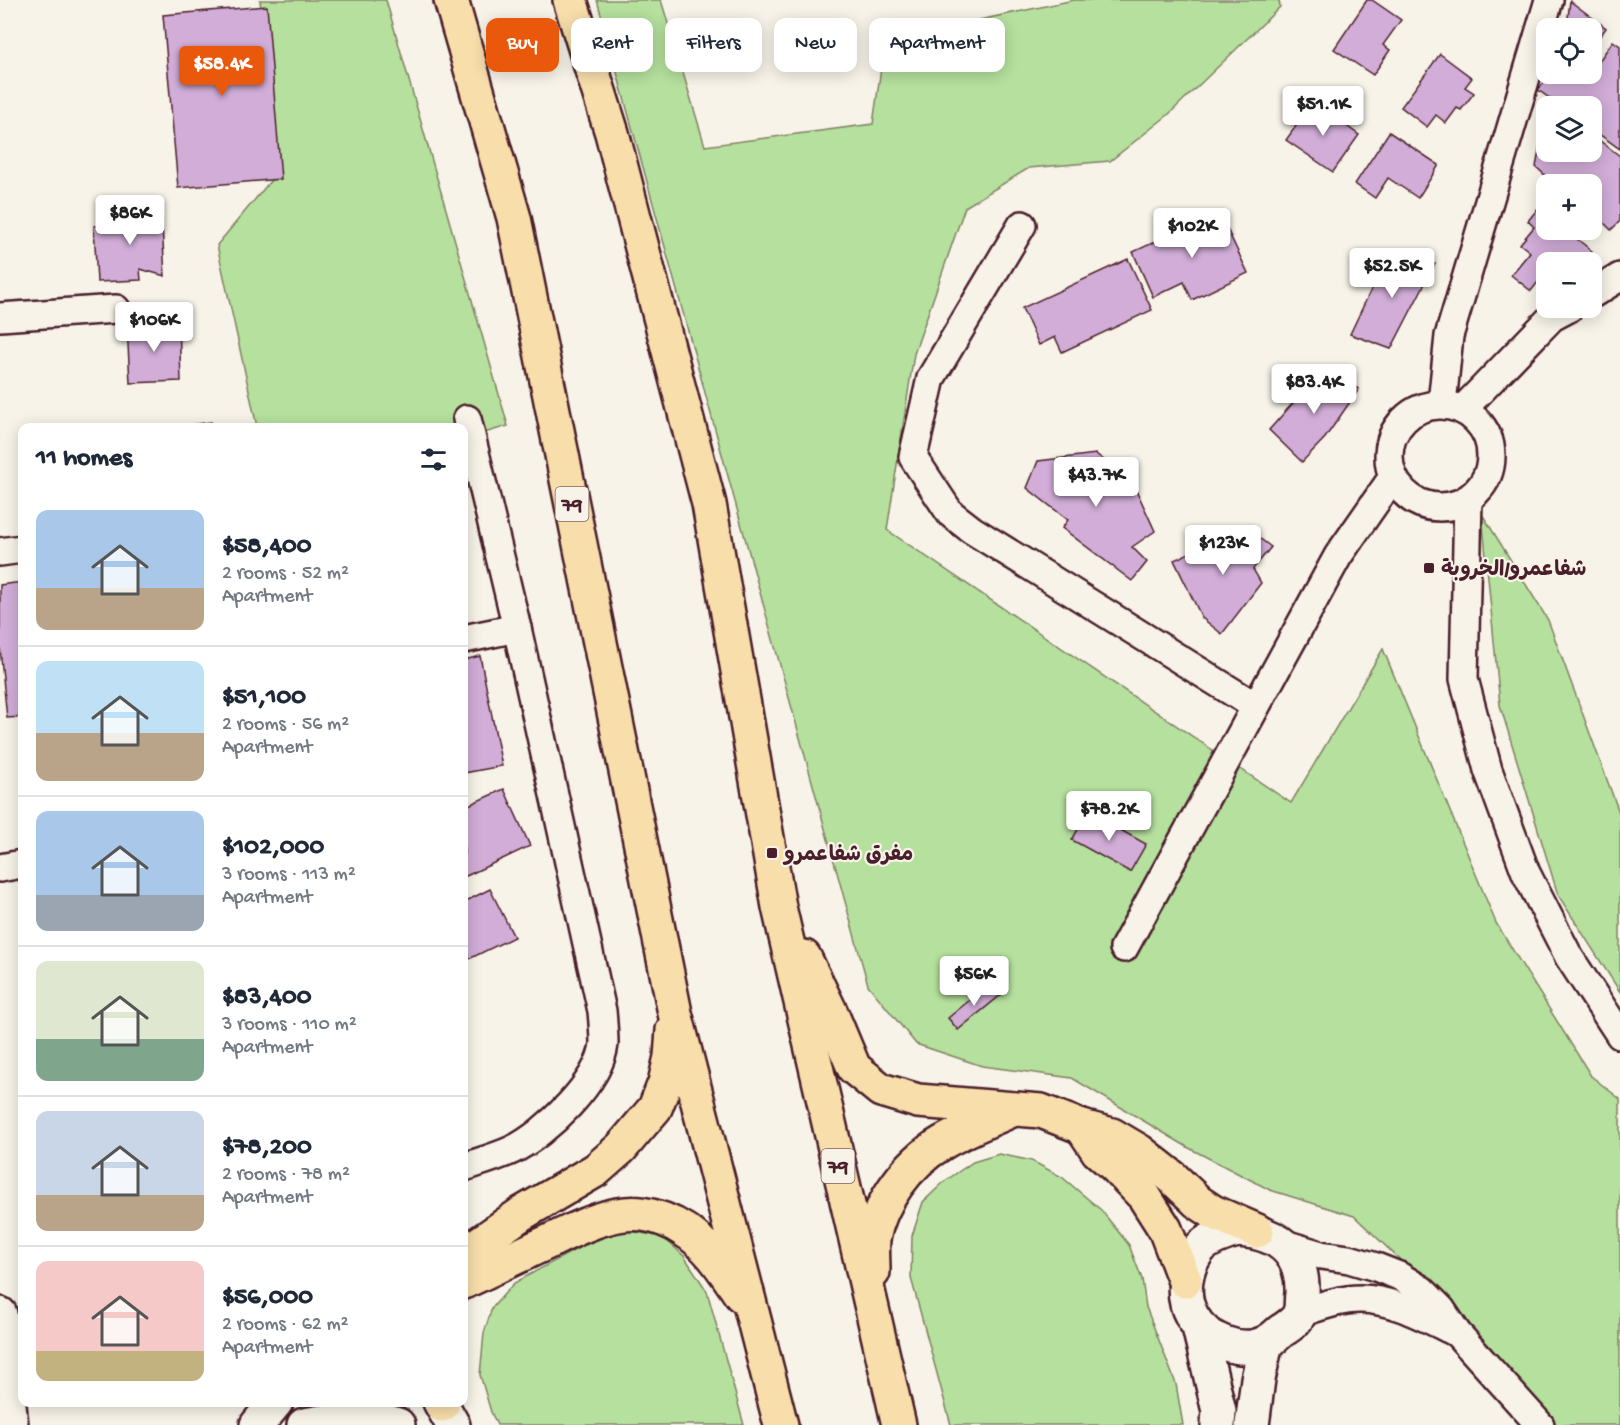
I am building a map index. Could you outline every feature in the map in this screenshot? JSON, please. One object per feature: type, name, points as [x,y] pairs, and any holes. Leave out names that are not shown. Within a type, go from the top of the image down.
[{"type":"highway","name":"79","points":[[451,0],[514,218],[675,1013],[781,1425]]},
{"type":"highway","name":"79","points":[[570,0],[612,133],[709,504],[779,907],[898,1425]]},
{"type":"highway","points":[[779,907],[831,1013],[854,1068],[881,1090],[918,1101],[1041,1111],[1082,1127],[1112,1135],[1139,1151],[1212,1212],[1269,1237]]},
{"type":"highway","points":[[468,1251],[521,1214],[596,1170],[621,1148],[655,1108],[671,1057],[675,1013]]},
{"type":"highway","points":[[888,1386],[872,1284],[873,1240],[879,1216],[892,1192],[923,1157],[941,1144],[1015,1109]]},
{"type":"highway","points":[[1082,1127],[1098,1151],[1144,1196],[1165,1229],[1185,1281]]},
{"type":"highway","points":[[468,1280],[580,1226],[612,1217],[640,1214],[666,1220],[685,1230],[701,1243],[719,1264],[751,1310]]},
{"type":"street","points":[[1452,406],[1449,336],[1549,0]]},
{"type":"street","points":[[1022,225],[932,378],[913,457],[950,513],[972,530],[1255,706]]},
{"type":"street","points":[[1602,288],[1620,277]]},
{"type":"street","points":[[0,317],[116,309]]},
{"type":"street","points":[[1452,406],[1551,318]]},
{"type":"street","points":[[1425,406],[1452,406],[1475,418],[1485,430],[1490,445],[1491,460],[1488,476],[1480,489],[1468,499],[1452,506],[1434,507],[1417,502],[1403,492],[1393,477],[1388,460],[1390,443],[1397,427],[1409,414],[1425,406]]},
{"type":"street","points":[[467,419],[468,423]]},
{"type":"street","points":[[468,423],[517,628],[602,1011],[604,1044],[598,1064],[559,1117],[513,1150],[468,1166]]},
{"type":"street","points":[[1124,948],[1338,556],[1393,477]]},
{"type":"street","points":[[1468,499],[1464,679],[1488,770],[1526,873],[1569,957],[1620,1035]]},
{"type":"street","points":[[0,552],[18,550]]},
{"type":"street","points":[[468,638],[517,628]]},
{"type":"street","points":[[0,868],[18,865]]},
{"type":"street","points":[[1457,1333],[1418,1313],[1386,1303],[1360,1299],[1333,1302],[1300,1313],[1290,1325],[1266,1343],[1248,1347],[1231,1346],[1213,1338],[1199,1327],[1191,1315],[1186,1298],[1185,1281],[1201,1248],[1217,1236],[1236,1230],[1269,1237],[1321,1255],[1350,1259],[1399,1276],[1422,1290],[1441,1309],[1457,1333],[1540,1425]]},
{"type":"street","points":[[1269,1237],[1291,1254],[1299,1267],[1302,1282],[1300,1313]]},
{"type":"street","points":[[0,1314],[10,1425]]},
{"type":"street","points":[[1199,1327],[1219,1411],[1218,1425]]},
{"type":"street","points":[[1252,1425],[1256,1389],[1266,1343]]},
{"type":"street","points":[[257,1425],[272,1407]]},
{"type":"street","points":[[304,1425],[320,1407]]},
{"type":"street","points":[[401,1407],[415,1425]]},
{"type":"street","points":[[304,1425],[365,1418],[398,1425]]},
{"type":"green space","points":[[260,0],[386,0],[508,426],[468,438],[468,423],[256,423],[217,245],[277,173]]},
{"type":"green space","points":[[597,0],[661,0],[666,18],[665,72],[683,72],[705,146],[873,124],[880,72],[1005,72],[1005,18],[989,18],[1074,0],[1279,0],[1280,7],[1168,115],[1110,161],[1029,168],[965,207],[914,354],[887,530],[1291,803],[1383,649],[1496,923],[1591,1076],[1620,1099],[1620,1425],[1550,1425],[1435,1293],[1354,1216],[1270,1190],[1189,1148],[1072,1078],[982,1066],[916,1044],[868,985],[617,72],[653,72],[653,18],[602,18]]},
{"type":"green space","points":[[1482,514],[1548,620],[1620,815],[1620,992],[1558,895],[1500,705]]},
{"type":"green space","points":[[999,1154],[1032,1161],[1062,1177],[1101,1210],[1129,1245],[1142,1279],[1146,1307],[1176,1384],[1183,1425],[951,1425],[911,1278],[912,1236],[923,1202],[945,1181],[973,1162]]},
{"type":"green space","points":[[630,1231],[663,1237],[684,1256],[707,1291],[744,1425],[497,1425],[480,1375],[484,1333],[492,1308],[514,1283],[599,1237]]},
{"type":"building","points":[[1367,0],[1372,0],[1401,20],[1383,45],[1390,50],[1373,75],[1334,49]]},
{"type":"building","points":[[1570,1],[1593,18],[1568,18]]},
{"type":"building","points":[[267,6],[281,179],[178,188],[163,15]]},
{"type":"building","points":[[1613,41],[1620,46],[1620,149],[1602,136],[1602,96],[1547,96],[1538,90],[1542,84],[1602,84],[1602,57]]},
{"type":"building","points":[[1440,54],[1472,78],[1465,87],[1474,93],[1461,110],[1457,108],[1446,123],[1436,115],[1427,127],[1401,107]]},
{"type":"building","points":[[1313,102],[1359,135],[1333,172],[1286,140]]},
{"type":"building","points":[[1389,132],[1439,165],[1418,198],[1388,178],[1375,198],[1355,184]]},
{"type":"building","points":[[1602,142],[1620,156],[1620,221],[1611,230],[1602,221],[1602,174],[1544,174],[1536,167],[1537,162],[1602,162]]},
{"type":"building","points":[[161,208],[165,276],[140,269],[141,280],[97,282],[94,226],[114,225],[113,210]]},
{"type":"building","points":[[1536,211],[1536,240],[1578,240],[1592,251],[1536,252],[1536,285],[1531,291],[1511,275],[1530,252],[1520,244],[1534,227],[1528,221]]},
{"type":"building","points":[[1219,212],[1248,273],[1192,300],[1184,282],[1153,297],[1133,252]]},
{"type":"building","points":[[1390,250],[1435,264],[1391,349],[1350,334]]},
{"type":"building","points":[[1128,259],[1152,310],[1062,352],[1055,337],[1039,345],[1022,308]]},
{"type":"building","points":[[179,323],[181,381],[130,383],[127,325]]},
{"type":"building","points":[[1335,375],[1359,389],[1325,438],[1302,462],[1269,430],[1317,376]]},
{"type":"building","points":[[1096,454],[1133,483],[1155,531],[1132,547],[1147,562],[1132,581],[1062,528],[1068,520],[1027,488],[1038,461]]},
{"type":"building","points":[[1245,527],[1271,547],[1253,569],[1261,583],[1222,634],[1202,618],[1174,560]]},
{"type":"building","points":[[18,583],[18,717],[7,718],[0,648],[0,585]]},
{"type":"building","points":[[480,656],[502,766],[468,772],[468,659]]},
{"type":"building","points":[[504,789],[530,846],[468,875],[468,805]]},
{"type":"building","points":[[1088,812],[1146,844],[1130,872],[1072,840]]},
{"type":"building","points":[[490,889],[514,937],[469,959],[468,900]]},
{"type":"building","points":[[988,985],[1002,994],[958,1030],[948,1018]]},
{"type":"place","name":"شفاعمرو/الخروبة","points":[[1429,568]]},
{"type":"place","name":"مفرق شفاعمرو","points":[[772,853]]}]
